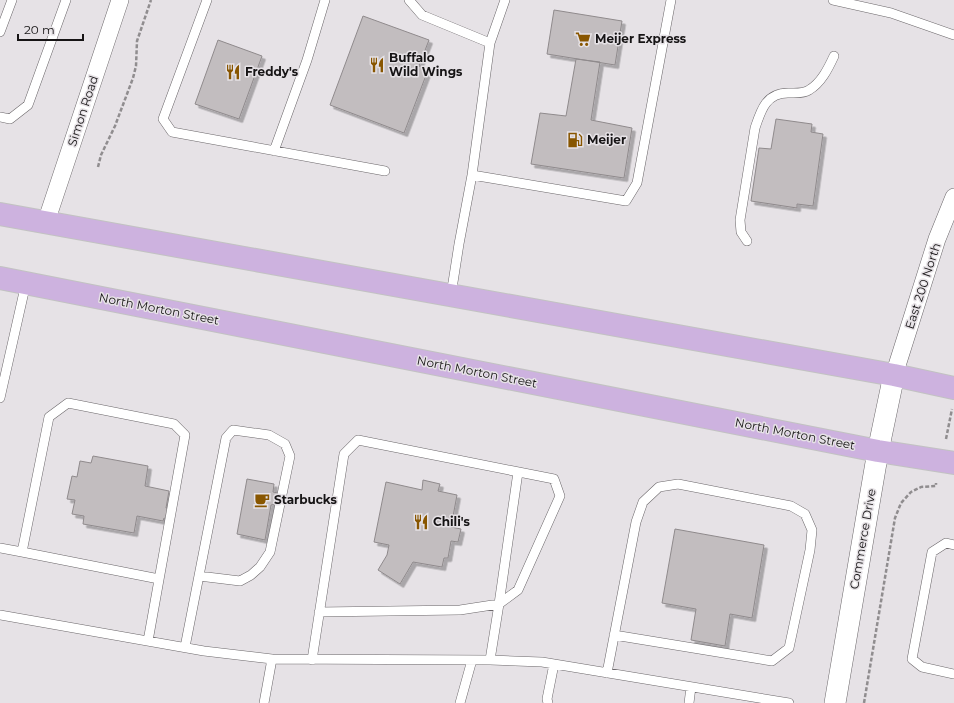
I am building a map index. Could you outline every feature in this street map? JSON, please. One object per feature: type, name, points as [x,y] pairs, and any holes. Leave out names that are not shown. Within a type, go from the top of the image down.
[{"type":"main road","points":[[0,214],[894,375],[953,398]]},
{"type":"main road","name":"North Morton Street","points":[[0,278],[878,451],[948,462]]},
{"type":"street","name":"Simon Road","points":[[46,222],[120,0]]},
{"type":"street","name":"East 200 North","points":[[894,375],[937,239],[954,197]]},
{"type":"street","name":"Commerce Drive","points":[[835,703],[878,451],[894,375]]},
{"type":"lane","points":[[0,32],[12,0]]},
{"type":"lane","points":[[0,117],[10,119],[28,105],[66,0]]},
{"type":"lane","points":[[207,0],[163,119],[172,132],[385,171]]},
{"type":"lane","points":[[274,151],[307,60],[325,0]]},
{"type":"lane","points":[[409,0],[422,16],[490,43]]},
{"type":"lane","points":[[451,295],[472,175],[490,43],[505,0]]},
{"type":"lane","points":[[472,175],[626,201],[637,183],[671,0]]},
{"type":"lane","points":[[833,0],[891,13],[954,35]]},
{"type":"lane","points":[[747,240],[741,232],[740,220],[755,128],[760,113],[764,105],[771,98],[779,94],[797,94],[808,91],[817,84],[828,69],[834,56]]},
{"type":"lane","points":[[0,398],[26,283]]},
{"type":"lane","points":[[22,552],[49,417],[68,403],[174,424],[185,434],[148,641]]},
{"type":"lane","points":[[185,647],[226,438],[233,430],[269,435],[285,444],[290,456],[270,552],[260,566],[240,581],[199,576]]},
{"type":"lane","points":[[312,660],[319,612],[344,454],[358,440],[554,478],[560,496],[518,590],[499,604],[460,610],[319,612]]},
{"type":"lane","points":[[490,660],[518,472]]},
{"type":"lane","points":[[607,673],[614,635],[636,522],[643,502],[659,487],[678,484],[791,506],[805,514],[812,530],[810,550],[789,648],[772,661],[614,635]]},
{"type":"lane","points":[[954,545],[946,543],[932,552],[912,659],[922,667],[954,674]]},
{"type":"lane","points":[[0,548],[159,578]]},
{"type":"lane","points":[[0,615],[204,651],[272,659],[490,660],[542,662],[788,703]]},
{"type":"lane","points":[[264,703],[272,659]]},
{"type":"lane","points":[[460,703],[472,660]]},
{"type":"lane","points":[[548,703],[547,699],[554,664]]},
{"type":"lane","points":[[689,703],[691,687]]},
{"type":"path","points":[[98,167],[101,155],[115,126],[133,78],[136,66],[137,41],[151,0]]},
{"type":"path","points":[[864,703],[895,518],[901,503],[911,492],[921,487],[936,486],[948,462],[953,398]]},
{"type":"building","points":[[554,10],[622,21],[615,65],[547,54]]},
{"type":"building","points":[[363,16],[429,40],[419,66],[428,70],[404,133],[330,105]]},
{"type":"building","points":[[218,40],[262,56],[239,119],[195,104]]},
{"type":"building","points":[[576,59],[600,62],[591,120],[632,128],[624,178],[531,164],[540,113],[566,116]]},
{"type":"building","points":[[776,119],[812,124],[811,132],[823,134],[813,206],[797,204],[797,208],[751,201],[759,148],[771,149]]},
{"type":"building","points":[[93,456],[148,466],[145,486],[169,491],[166,508],[169,508],[167,519],[164,518],[163,521],[137,516],[134,533],[83,524],[84,516],[72,514],[75,500],[67,499],[72,476],[77,477],[80,461],[91,463]]},
{"type":"building","points":[[247,479],[274,484],[273,492],[278,493],[276,504],[271,505],[265,540],[237,534]]},
{"type":"building","points":[[423,480],[440,484],[438,491],[457,495],[451,527],[461,529],[458,542],[451,541],[448,558],[444,558],[442,567],[413,562],[400,584],[378,570],[387,555],[389,545],[374,542],[386,482],[422,490]]},
{"type":"building","points":[[675,529],[764,545],[752,618],[730,614],[725,646],[691,640],[696,609],[662,603]]},
{"type":"place","name":"Meijer Express","points":[[583,39]]},
{"type":"place","name":"Buffalo Wild Wings","points":[[377,65]]},
{"type":"place","name":"Freddy's","points":[[233,72]]},
{"type":"place","name":"Meijer","points":[[575,140]]},
{"type":"place","name":"Starbucks","points":[[262,500]]},
{"type":"place","name":"Chili's","points":[[421,522]]}]
